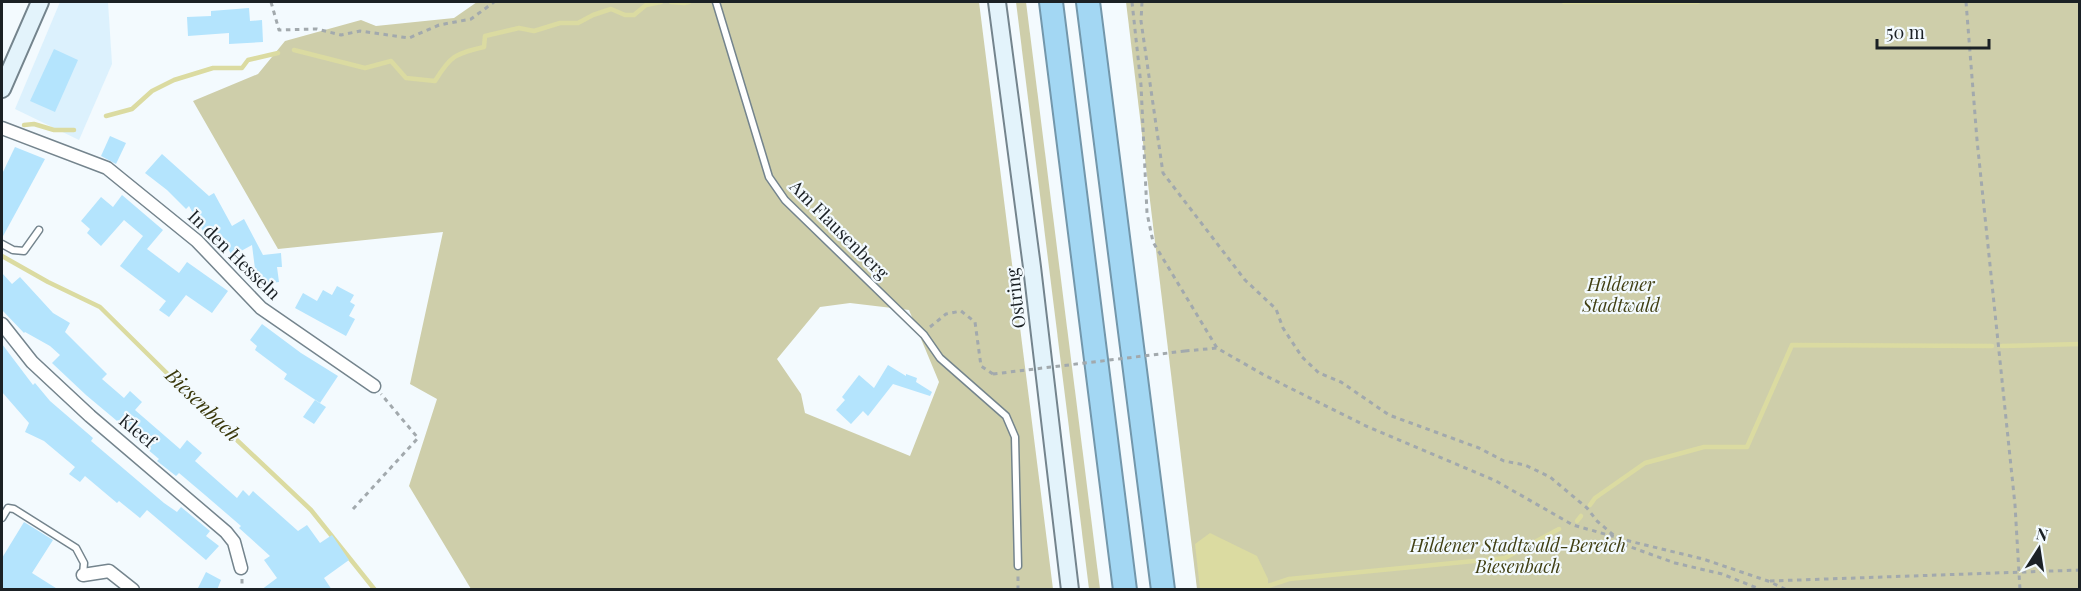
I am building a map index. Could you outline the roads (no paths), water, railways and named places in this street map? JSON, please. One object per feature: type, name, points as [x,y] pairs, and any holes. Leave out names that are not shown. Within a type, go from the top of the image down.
[{"type":"highway","points":[[1051,2],[1125,590]]},
{"type":"highway","points":[[1088,2],[1163,590]]},
{"type":"main road","points":[[2,89],[39,2]]},
{"type":"main road","name":"Ostring","points":[[998,2],[1070,590]]},
{"type":"street","name":"In den Hesseln","points":[[2,128],[107,168],[197,241],[261,308],[374,386]]},
{"type":"street","name":"Kleef","points":[[2,324],[40,370],[90,416],[226,532],[234,542],[241,568]]},
{"type":"street","points":[[83,575],[109,571],[133,590]]},
{"type":"lane","name":"Am Flausenberg","points":[[716,2],[769,177],[785,200],[924,335],[940,358],[1006,416],[1016,437],[1018,566]]},
{"type":"lane","points":[[2,244],[13,250],[24,251],[39,230]]},
{"type":"lane","points":[[2,518],[8,508],[14,509],[76,548],[84,563],[83,575]]},
{"type":"waterway","points":[[294,50],[365,68],[391,61],[406,78],[435,81],[445,66],[455,57],[484,47],[485,36],[519,28],[534,31],[560,23],[578,23],[611,9],[625,15],[634,15],[646,5],[661,2]]},
{"type":"waterway","points":[[671,2],[689,2]]},
{"type":"waterway","points":[[1564,2],[1698,2]]},
{"type":"waterway","points":[[106,116],[132,109],[152,91],[174,80],[213,68],[242,68],[248,60],[278,53]]},
{"type":"waterway","points":[[24,125],[34,124],[54,130],[74,130]]},
{"type":"waterway","name":"Biesenbach","points":[[2,256],[48,282],[100,307],[311,510],[375,590]]},
{"type":"waterway","points":[[2002,346],[2080,344]]},
{"type":"waterway","points":[[1590,505],[1595,498],[1645,463],[1704,447],[1747,447],[1792,345],[1992,346]]},
{"type":"waterway","points":[[1577,521],[1581,516]]},
{"type":"waterway","points":[[1268,586],[1289,579],[1505,558],[1559,529]]},
{"type":"park label","name":"Hildener Stadtwald","points":[[1621,295]]},
{"type":"park label","name":"Hildener Stadtwald-Bereich Biesenbach","points":[[1518,556]]}]
